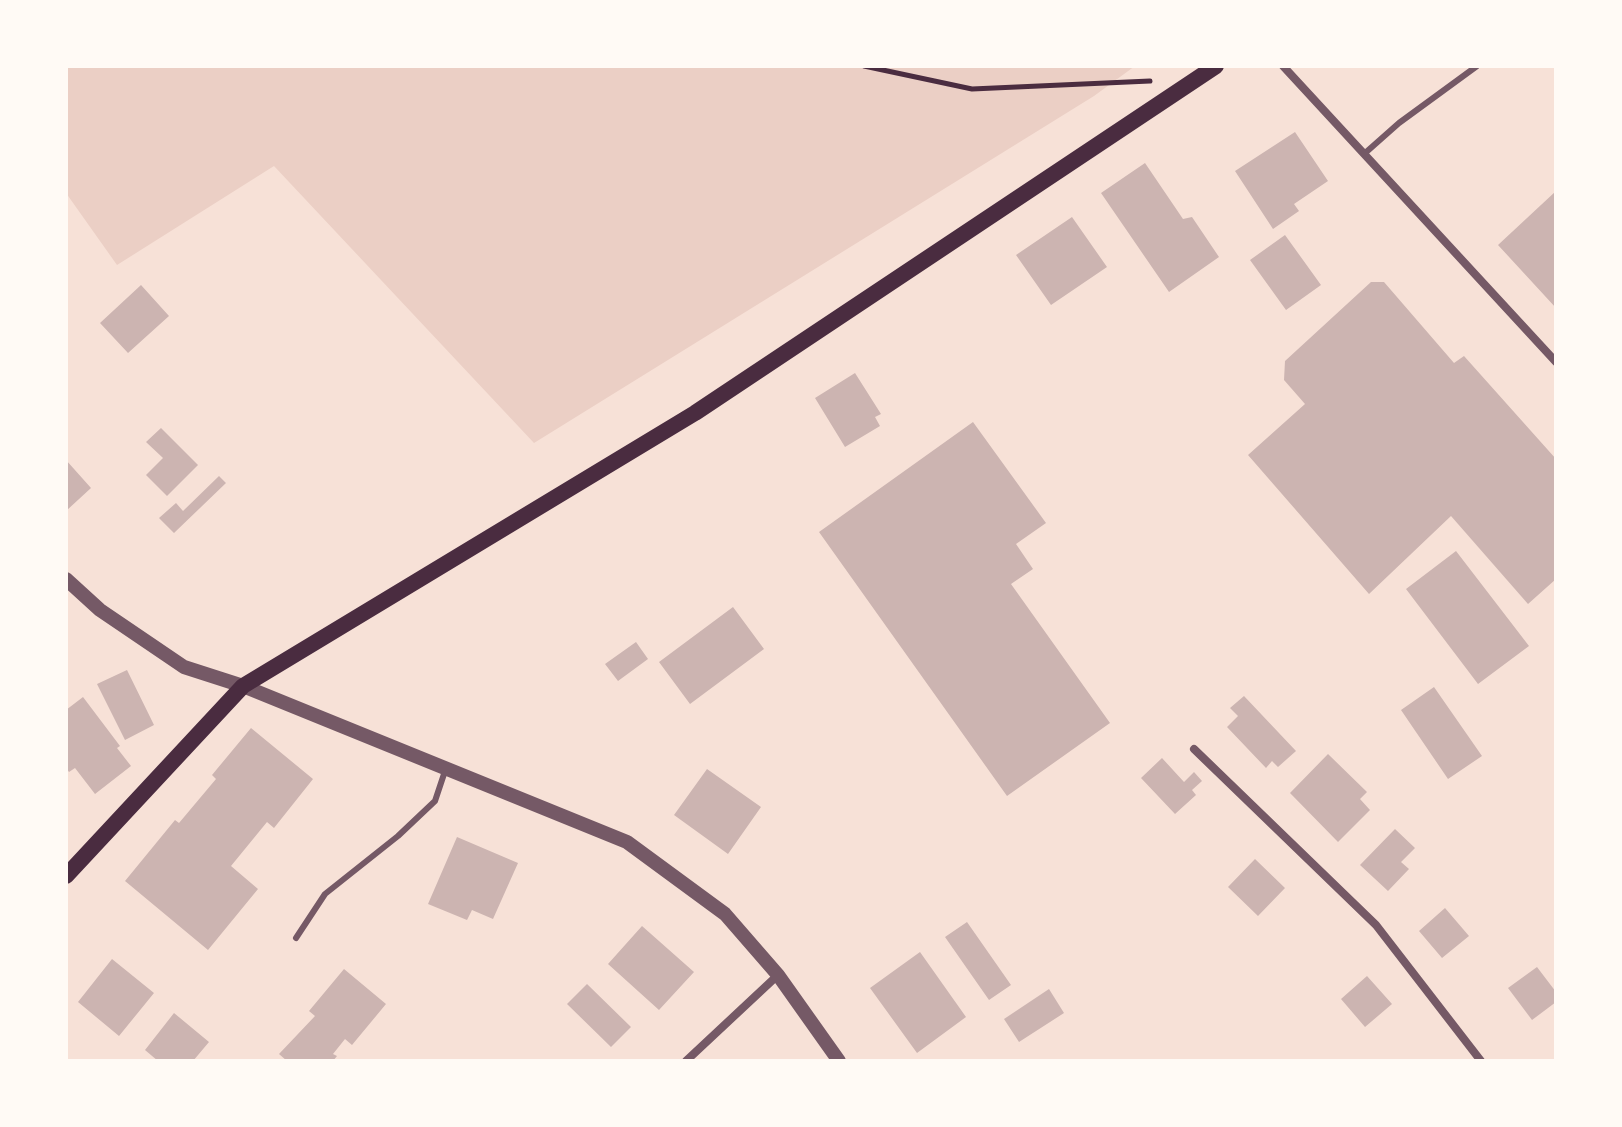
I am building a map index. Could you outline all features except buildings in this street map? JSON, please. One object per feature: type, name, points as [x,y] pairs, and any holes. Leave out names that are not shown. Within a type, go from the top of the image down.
[{"type":"main road","points":[[66,876],[243,686],[695,413],[1216,66]]},
{"type":"street","points":[[1283,66],[1556,362]]},
{"type":"street","points":[[66,579],[100,610],[184,667],[243,686],[627,842],[725,914],[778,975],[839,1061]]},
{"type":"street","points":[[1194,749],[1376,925],[1481,1061]]},
{"type":"street","points":[[686,1061],[778,975]]},
{"type":"lane","points":[[1364,154],[1399,123],[1477,66]]},
{"type":"lane","points":[[296,938],[325,894],[398,836],[435,801],[446,768]]},
{"type":"path","points":[[864,66],[972,89],[1195,79]]},
{"type":"shaded area","points":[[66,66],[1135,66],[1094,96],[534,443],[274,166],[117,265],[66,193]]}]
